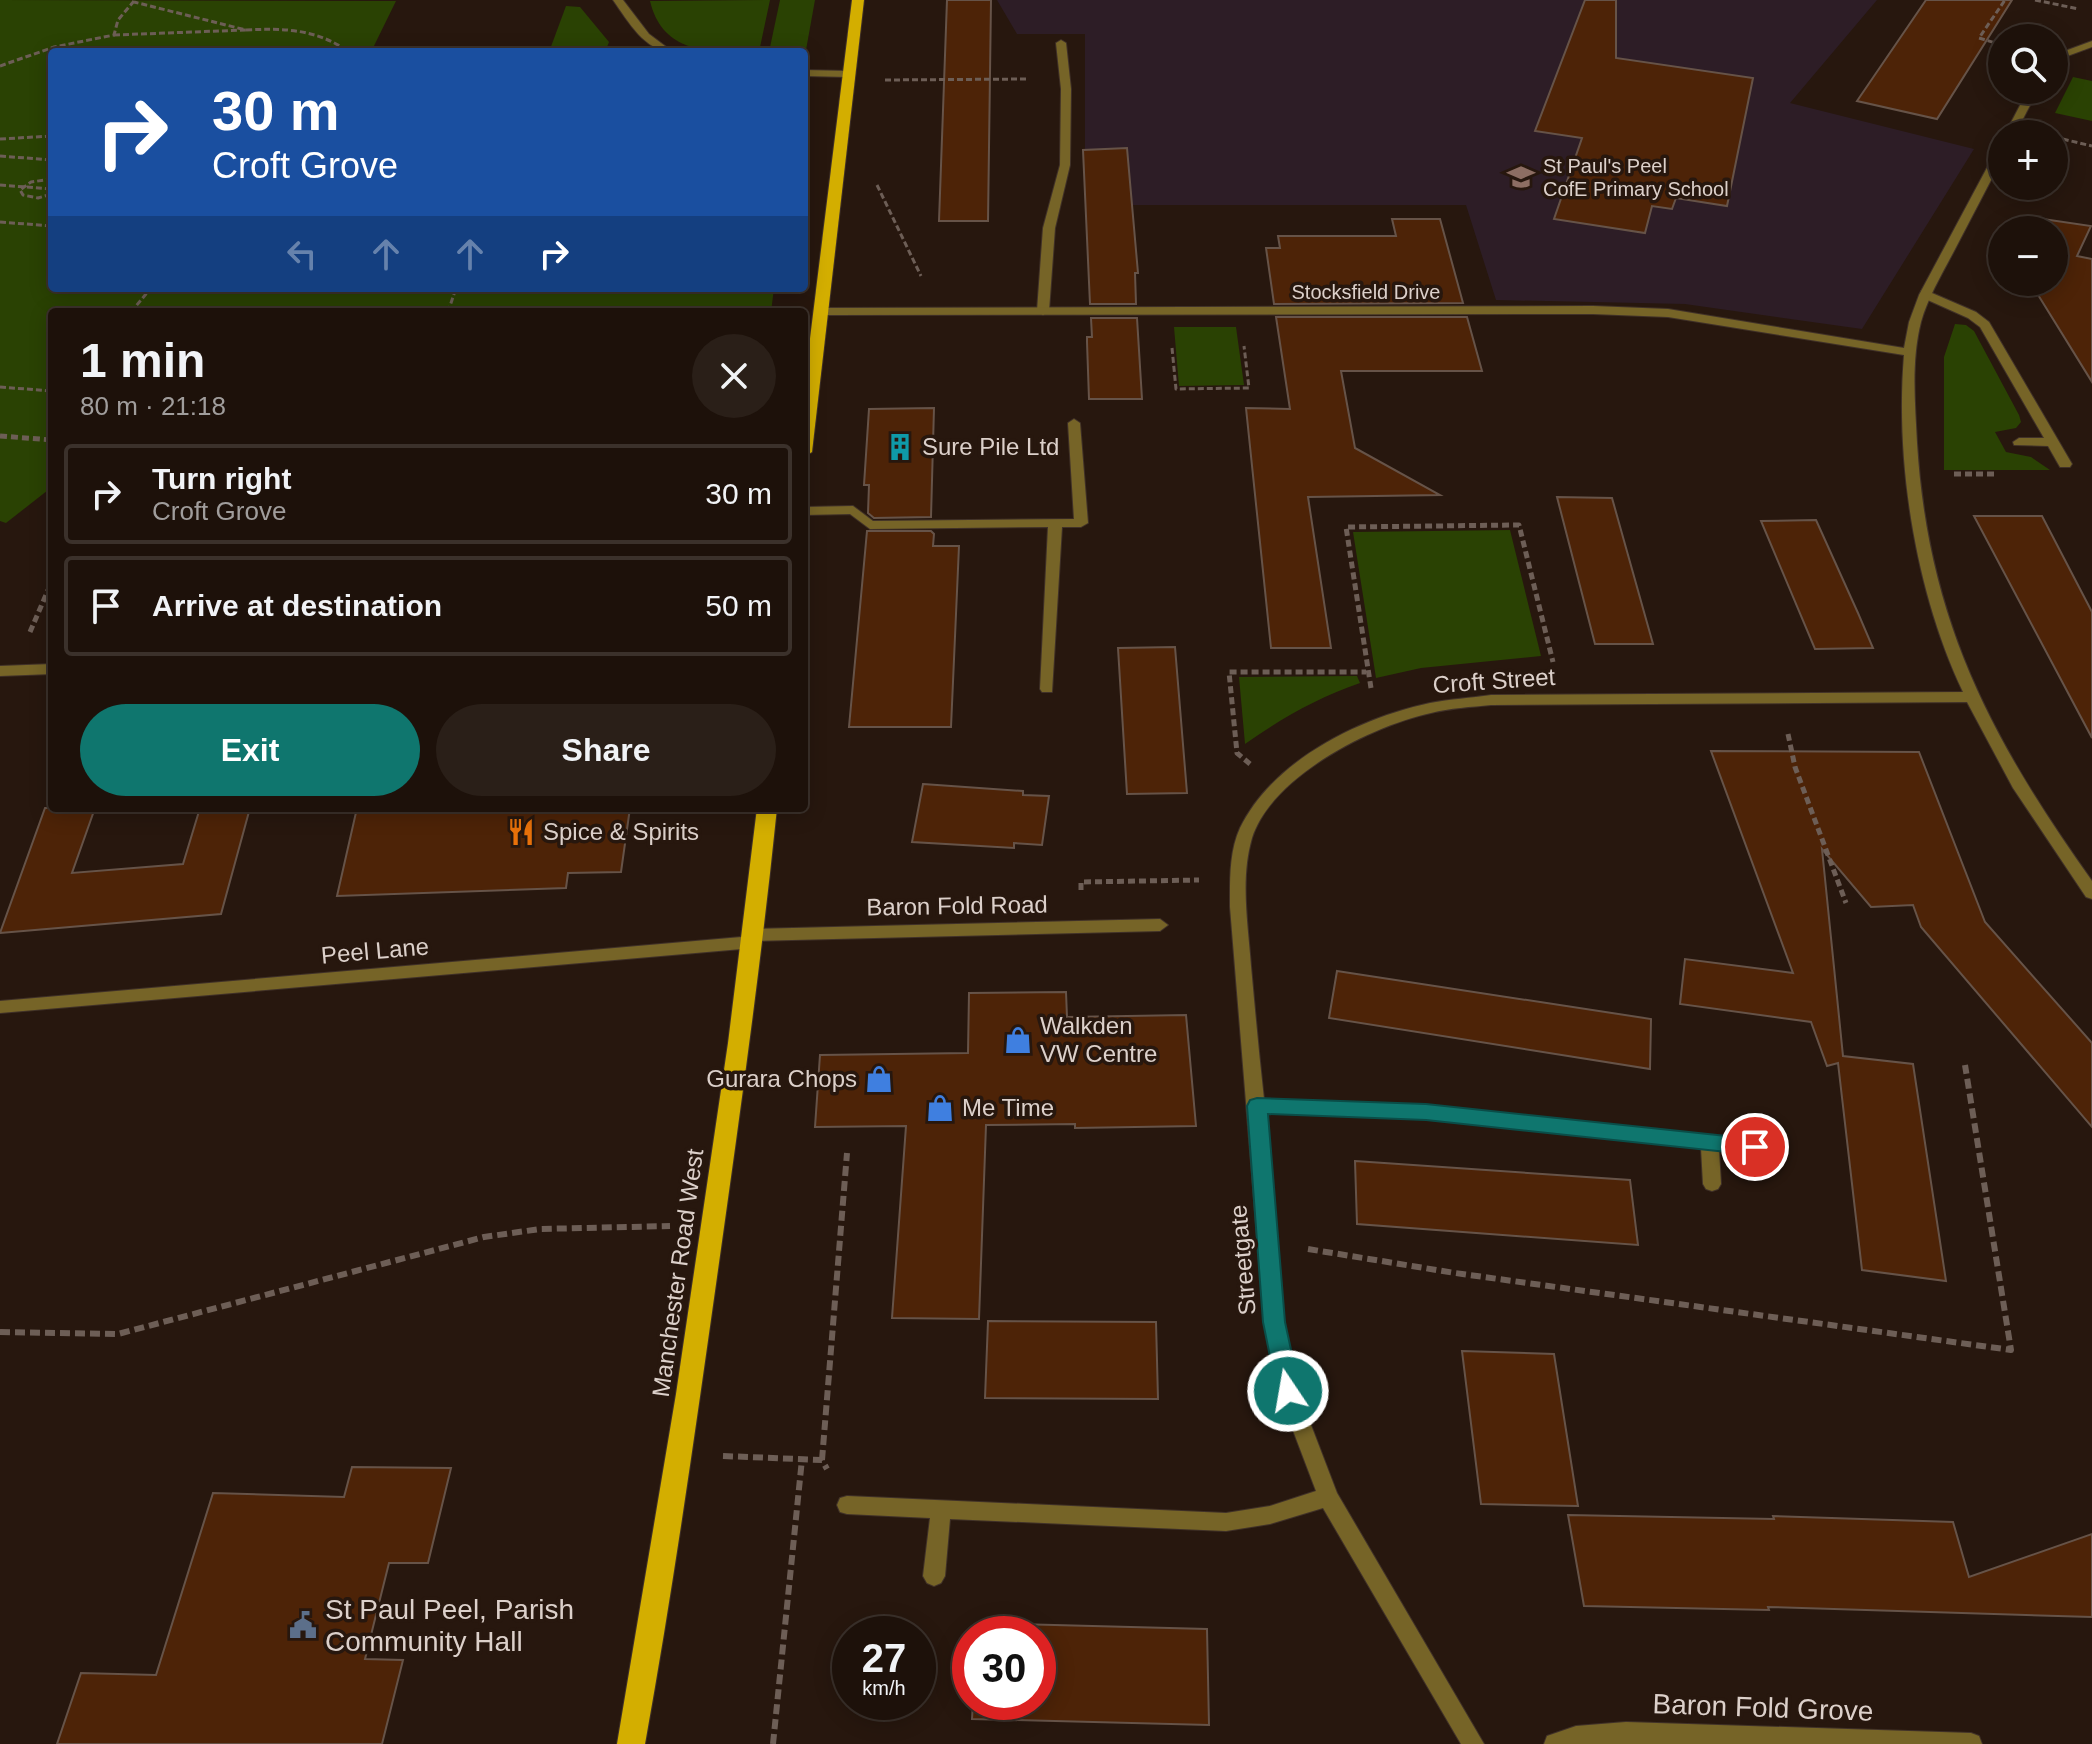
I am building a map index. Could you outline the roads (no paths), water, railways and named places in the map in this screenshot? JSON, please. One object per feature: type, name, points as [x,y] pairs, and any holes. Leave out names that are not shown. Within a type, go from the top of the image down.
[{"type":"main road","points":[[808,398],[858,0]]},
{"type":"main road","name":"Manchester Road West","points":[[631,1744],[652,1637],[680,1455],[754,938],[767,812]]},
{"type":"street","points":[[618,0],[645,36],[662,48]]},
{"type":"street","points":[[1043,311],[1049,228],[1065,165],[1065,79],[1061,43]]},
{"type":"street","points":[[2068,53],[2092,44]]},
{"type":"street","points":[[808,73],[849,77]]},
{"type":"street","points":[[1988,175],[1925,294],[1909,352],[1910,474],[1923,560],[1941,629],[1969,697],[2010,773],[2092,893]]},
{"type":"street","points":[[1925,294],[1972,315],[1985,325],[2065,464]]},
{"type":"street","name":"Stocksfield Drive","points":[[820,311],[1593,310],[1668,313],[1909,352]]},
{"type":"street","points":[[808,511],[853,510],[870,525],[1081,523],[1074,423]]},
{"type":"street","points":[[2019,442],[2053,442]]},
{"type":"street","points":[[1047,689],[1055,523]]},
{"type":"street","points":[[7,671],[48,669]]},
{"type":"street","name":"Croft Street","points":[[1257,1106],[1238,907],[1238,864],[1248,827],[1280,788],[1337,744],[1382,723],[1430,708],[1475,702],[1969,697]]},
{"type":"street","name":"Baron Fold Road","points":[[754,938],[1160,925]]},
{"type":"street","name":"Peel Lane","points":[[0,1007],[754,938]]},
{"type":"street","points":[[1257,1106],[1426,1112],[1755,1147]]},
{"type":"street","name":"Streetgate","points":[[1257,1106],[1274,1322],[1288,1391],[1328,1497],[1473,1744]]},
{"type":"street","points":[[1710,1142],[1712,1184]]},
{"type":"street","points":[[847,1505],[1226,1522],[1270,1515],[1328,1497]]},
{"type":"street","points":[[934,1576],[941,1509]]},
{"type":"street","name":"Baron Fold Grove","points":[[1555,1744],[1576,1737],[1626,1733],[1971,1744]]},
{"type":"place","name":"St Paul's Peel CofE Primary School","points":[[1521,177]]},
{"type":"place","name":"Sure Pile Ltd","points":[[900,447]]},
{"type":"place","name":"Spice & Spirits","points":[[521,832]]},
{"type":"place","name":"Walkden VW Centre","points":[[1018,1040]]},
{"type":"place","name":"Gurara Chops","points":[[879,1079]]},
{"type":"place","name":"Me Time","points":[[940,1108]]},
{"type":"place","name":"St Paul Peel, Parish Community Hall","points":[[303,1625]]}]
